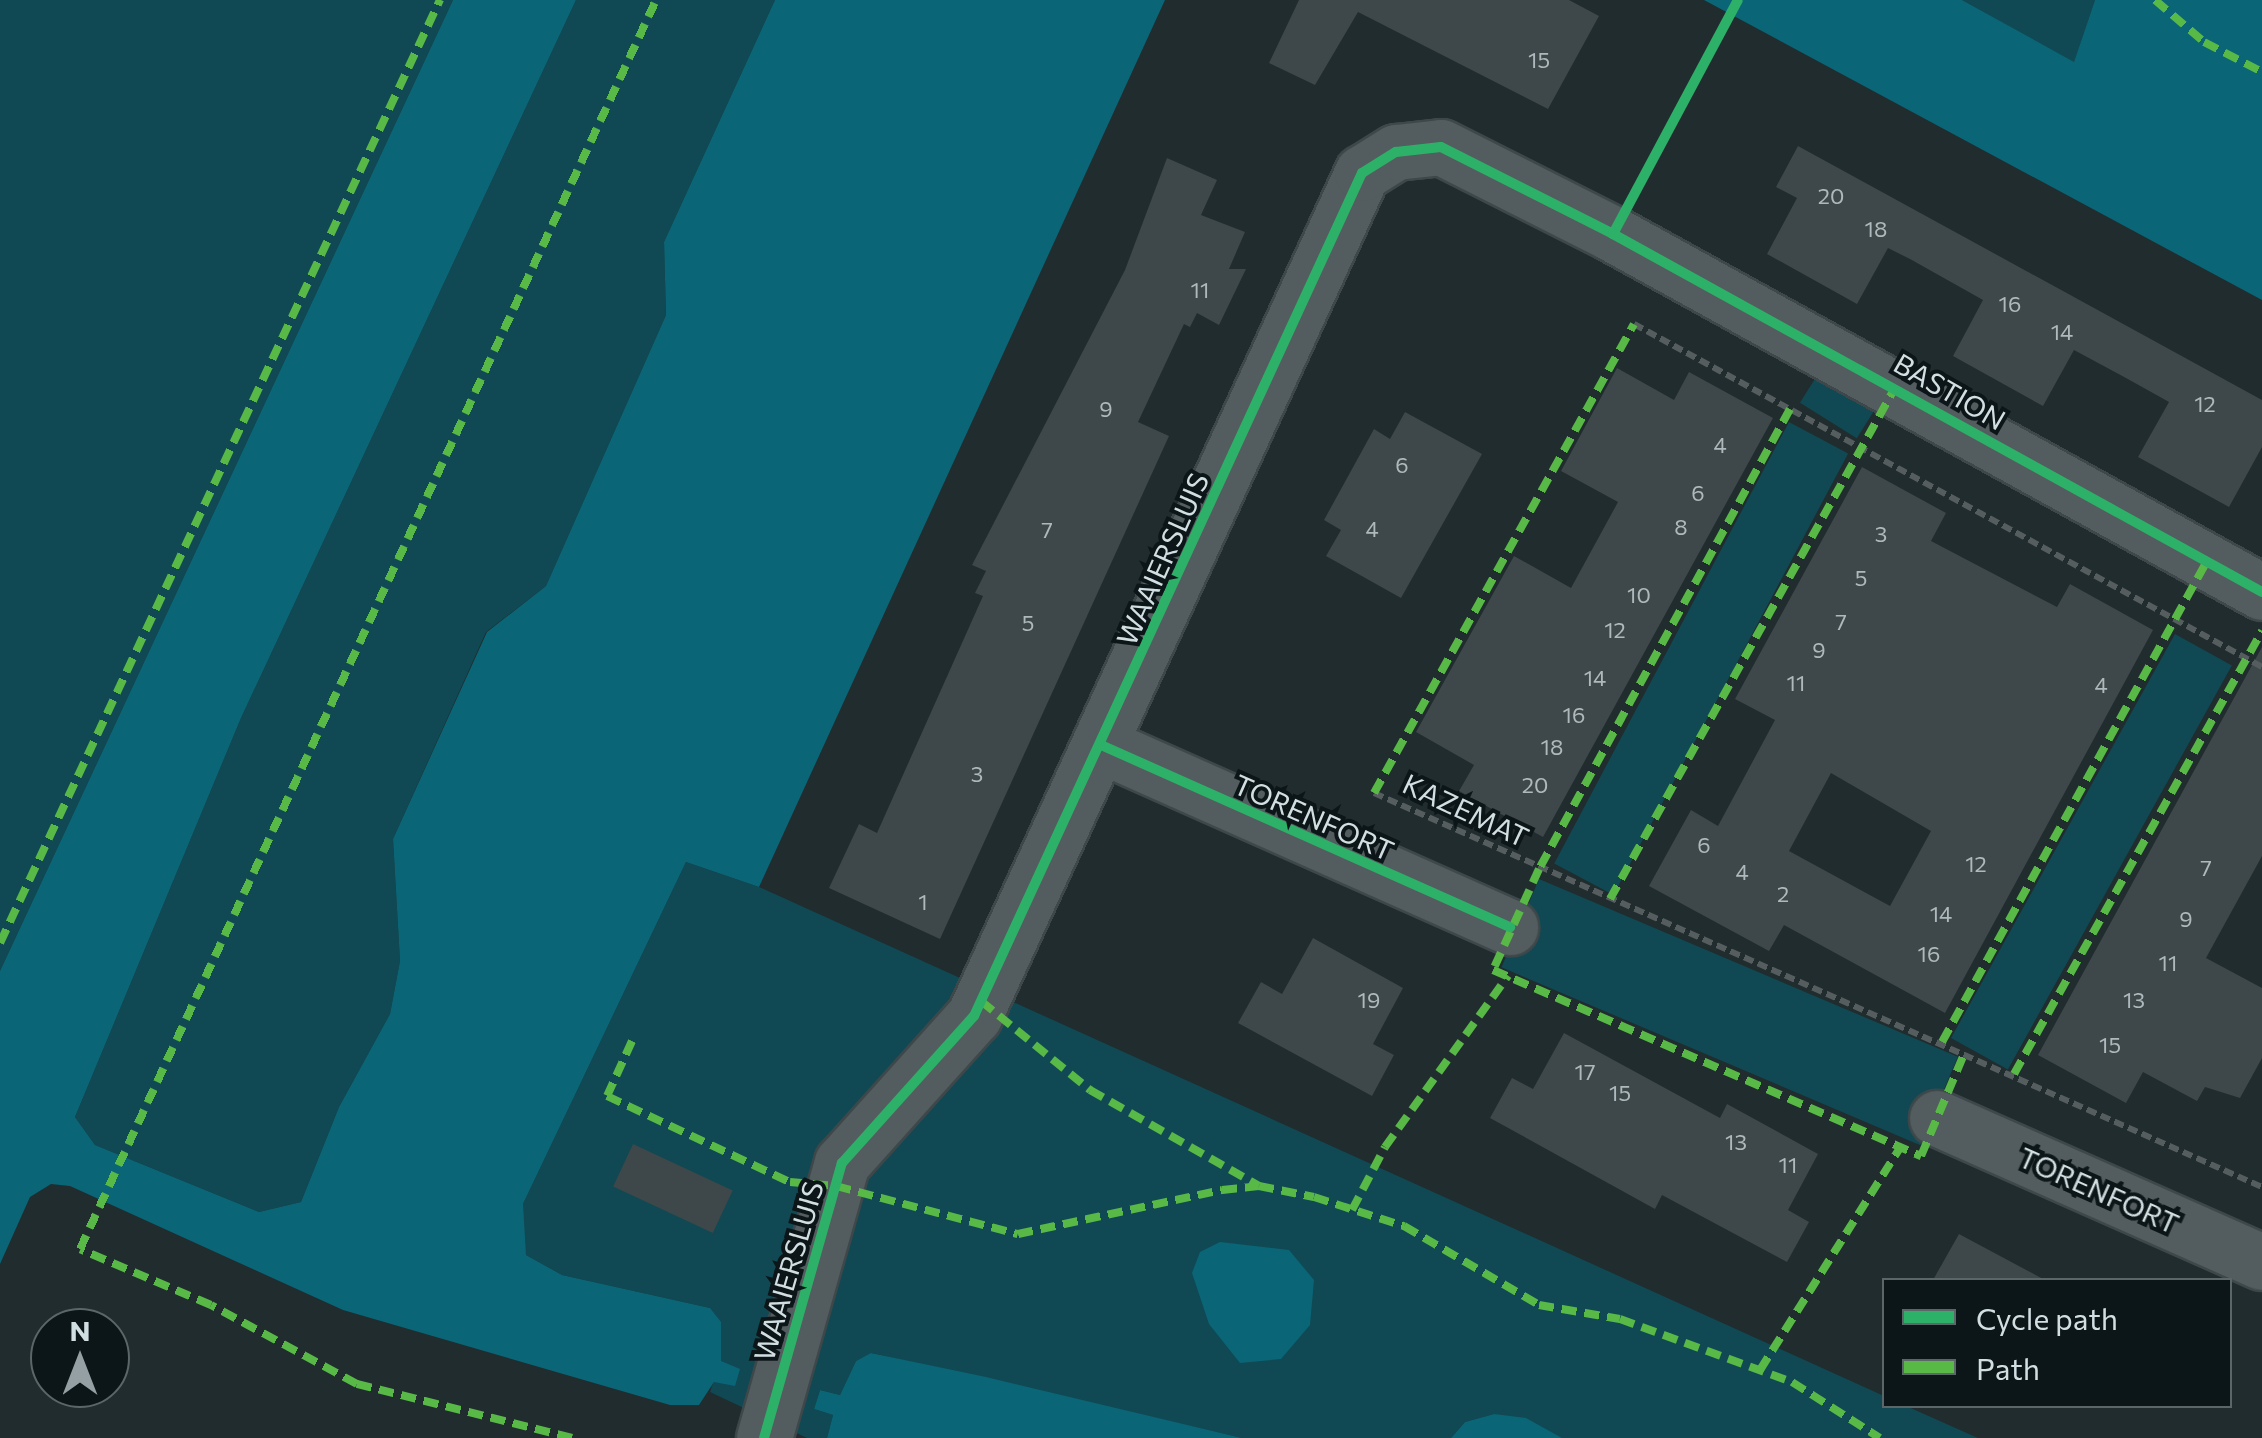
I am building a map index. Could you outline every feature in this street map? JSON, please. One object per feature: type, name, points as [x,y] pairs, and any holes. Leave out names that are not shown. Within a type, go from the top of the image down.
[{"type":"street","name":"WAAIERSLUIS","points":[[764,1438],[842,1164],[974,1016],[1362,174],[1396,152],[1441,147],[1613,234]]},
{"type":"street","name":"BASTION","points":[[1613,234],[2262,592]]},
{"type":"street","name":"TORENFORT","points":[[1102,745],[1510,928]]},
{"type":"street","name":"TORENFORT","points":[[1937,1118],[2262,1262]]},
{"type":"path","points":[[1634,324],[2262,667]]},
{"type":"shaded area","points":[[0,0],[453,0],[0,971]]},
{"type":"shaded area","points":[[453,0],[576,0],[241,718],[75,1117],[95,1145],[259,1212],[301,1202],[339,1107],[390,1014],[400,961],[393,839],[487,632],[546,586],[666,315],[664,242],[775,0],[1165,0],[759,887],[686,862],[523,1204],[526,1255],[562,1275],[710,1308],[721,1322],[721,1361],[740,1369],[735,1386],[714,1382],[699,1405],[670,1405],[343,1310],[70,1186],[51,1184],[30,1197],[0,1264],[0,971]]},
{"type":"shaded area","points":[[576,0],[775,0],[664,242],[666,315],[546,586],[486,632],[393,839],[400,961],[390,1014],[339,1107],[301,1202],[259,1212],[95,1145],[75,1117],[241,718]]},
{"type":"shaded area","points":[[1704,0],[1962,0],[2074,62],[2095,0],[2262,0],[2262,300]]},
{"type":"shaded area","points":[[1962,0],[2095,0],[2074,63]]},
{"type":"shaded area","points":[[1818,374],[1875,410],[1857,438],[1800,403]]},
{"type":"shaded area","points":[[1789,422],[1848,453],[1613,895],[1554,863]]},
{"type":"shaded area","points":[[2175,634],[2232,666],[2008,1070],[1951,1038]]},
{"type":"shaded area","points":[[686,862],[759,887],[1882,1395],[1882,1408],[1910,1408],[1978,1438],[1562,1438],[1494,1414],[1465,1422],[1451,1438],[1242,1438],[872,1353],[856,1361],[840,1395],[820,1390],[814,1409],[833,1415],[827,1438],[807,1438],[710,1392],[721,1361],[710,1308],[562,1275],[526,1255],[521,1232],[523,1204]]},
{"type":"shaded area","points":[[1539,879],[1958,1057],[1920,1145],[1501,967]]},
{"type":"shaded area","points":[[1220,1242],[1289,1250],[1314,1280],[1310,1325],[1281,1359],[1240,1363],[1209,1324],[1192,1273],[1200,1252]]},
{"type":"shaded area","points":[[871,1353],[1242,1438],[827,1438],[833,1415],[814,1409],[820,1390],[840,1395],[856,1361]]},
{"type":"shaded area","points":[[1494,1414],[1526,1418],[1562,1438],[1451,1438],[1465,1422]]},
{"type":"building","points":[[1299,0],[1569,0],[1599,16],[1548,109],[1358,12],[1315,85],[1269,63]]},
{"type":"building","points":[[1798,146],[2262,400],[2262,447],[2229,507],[2138,457],[2169,402],[2126,378],[2074,350],[2043,406],[1953,356],[1983,300],[1910,259],[1888,248],[1857,304],[1767,254],[1797,198],[1776,187]]},
{"type":"building","points":[[1167,158],[1217,180],[1201,215],[1245,232],[1229,269],[1246,269],[1219,325],[1197,313],[1190,327],[1184,324],[1138,422],[1169,436],[940,939],[829,888],[859,824],[877,833],[983,596],[975,593],[986,571],[972,565],[1125,270]]},
{"type":"building","points":[[1617,368],[1674,400],[1689,372],[1773,418],[1543,837],[1459,791],[1474,765],[1416,732],[1514,556],[1571,588],[1618,502],[1561,471]]},
{"type":"building","points":[[1405,412],[1482,454],[1401,598],[1326,556],[1341,530],[1324,520],[1374,429],[1390,439]]},
{"type":"building","points":[[1862,467],[1946,513],[1931,541],[2057,607],[2070,584],[2153,630],[1945,1013],[1784,925],[1769,951],[1649,886],[1691,810],[1718,826],[1775,720],[1735,699]],"holes":[[[1831,773],[1931,831],[1890,906],[1789,851]]]},
{"type":"building","points":[[2262,647],[2262,856],[2206,958],[2262,988],[2262,1058],[2240,1098],[2205,1087],[2197,1101],[2143,1072],[2126,1103],[2038,1055]]},
{"type":"building","points":[[1313,938],[1403,988],[1373,1044],[1394,1055],[1372,1096],[1238,1023],[1261,982],[1282,994]]},
{"type":"building","points":[[1564,1033],[1720,1118],[1727,1104],[1818,1154],[1788,1210],[1809,1222],[1787,1262],[1662,1195],[1655,1209],[1490,1118],[1512,1078],[1533,1089]]},
{"type":"building","points":[[633,1144],[733,1190],[713,1233],[613,1187]]},
{"type":"building","points":[[1959,1234],[2041,1278],[1934,1278]]},
{"type":"marked path","points":[[0,943],[440,0]]},
{"type":"marked path","points":[[572,1438],[357,1384],[211,1305],[80,1249],[656,0]]},
{"type":"marked path","points":[[2155,0],[2204,42],[2262,72]]},
{"type":"marked path","points":[[1374,793],[1634,324]]},
{"type":"marked path","points":[[1610,899],[1896,386]]},
{"type":"marked path","points":[[1790,409],[1539,869],[1493,970],[1921,1156],[1965,1052]]},
{"type":"marked path","points":[[1942,1042],[2207,561]]},
{"type":"marked path","points":[[2014,1074],[2262,631]]},
{"type":"marked path","points":[[1352,1210],[1385,1147],[1508,976]]},
{"type":"marked path","points":[[981,1001],[1090,1090],[1259,1186]]},
{"type":"marked path","points":[[632,1041],[607,1096],[790,1182],[836,1186],[1018,1234],[1222,1190],[1259,1186],[1314,1197],[1404,1226],[1539,1305],[1620,1319],[1792,1382],[1880,1438]]},
{"type":"marked path","points":[[1760,1370],[1900,1148]]},
{"type":"cycle path","points":[[1613,234],[1738,0]]},
{"type":"cycle path","points":[[764,1438],[842,1163],[974,1016],[1362,173],[1396,152],[1441,147],[1613,234],[2262,592]]},
{"type":"cycle path","points":[[1101,745],[1510,927]]}]
